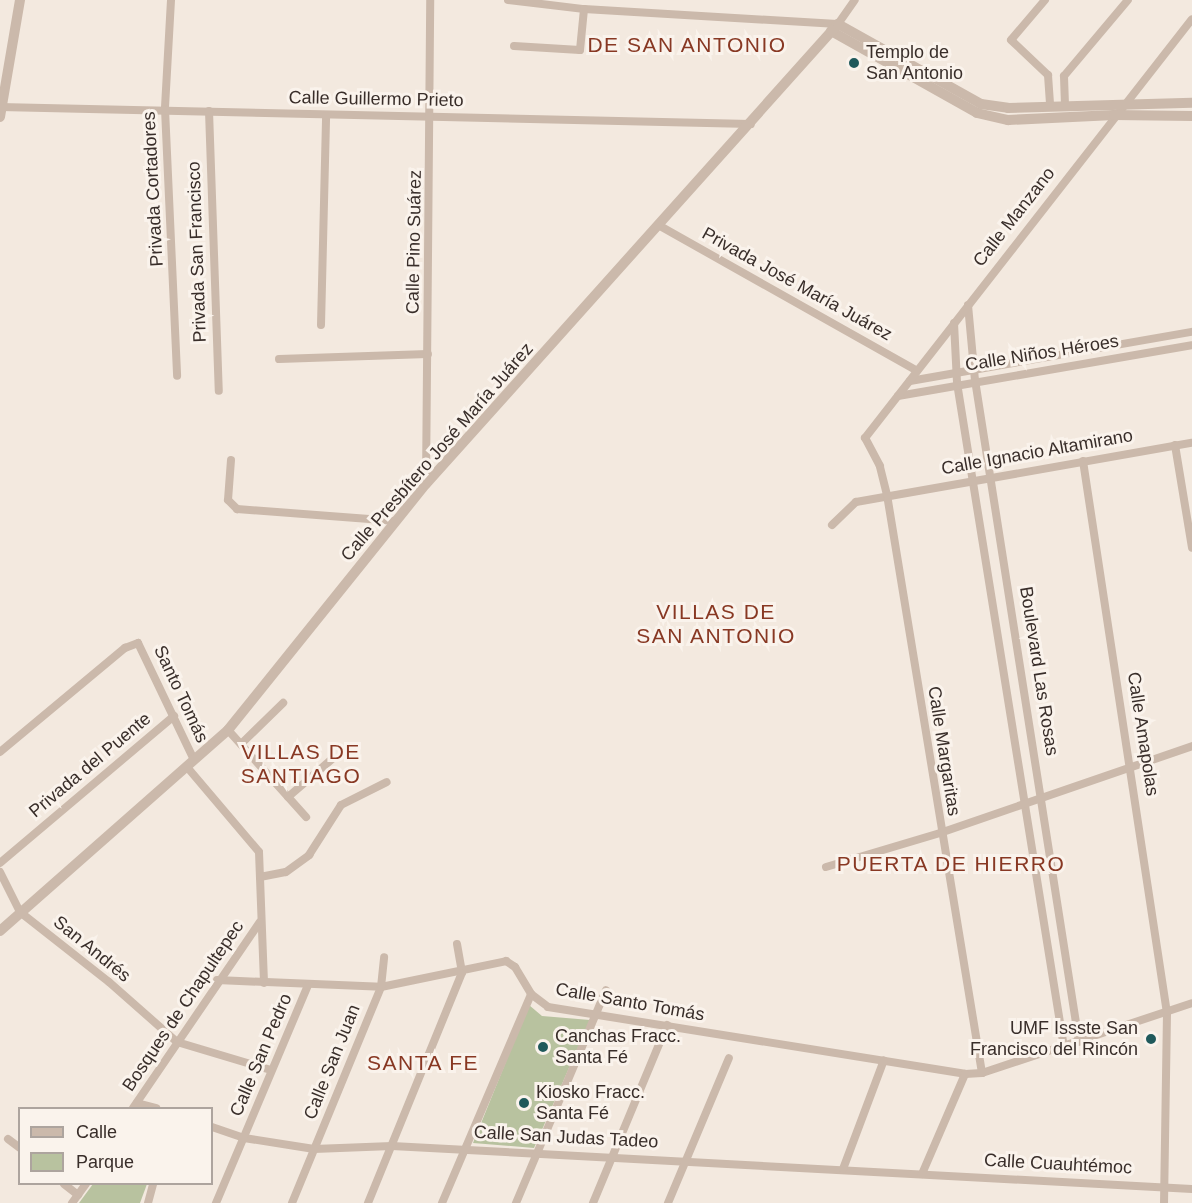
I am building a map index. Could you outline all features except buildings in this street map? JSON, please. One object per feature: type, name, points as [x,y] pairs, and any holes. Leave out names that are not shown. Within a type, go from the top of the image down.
[{"type":"street","points":[[1,111],[20,0]]},
{"type":"street","name":"Privada Cortadores","points":[[171,0],[165,109],[177,376]]},
{"type":"street","name":"Calle Pino Suárez","points":[[426,484],[432,116],[430,0]]},
{"type":"street","points":[[508,0],[584,9],[835,28],[981,105],[1192,103]]},
{"type":"street","name":"Calle Presbítero José María Juárez","points":[[0,931],[228,730],[426,484],[752,124],[835,28],[855,0]]},
{"type":"street","points":[[1045,0],[1011,40],[1048,75],[1064,76]]},
{"type":"street","points":[[1065,105],[1064,76],[1128,0]]},
{"type":"street","points":[[514,46],[580,50],[584,9]]},
{"type":"street","name":"Calle Manzano","points":[[865,438],[1114,114],[1192,19]]},
{"type":"street","points":[[835,28],[977,113],[1008,120],[1114,114],[1192,116]]},
{"type":"street","points":[[1048,75],[1050,105]]},
{"type":"street","name":"Calle Guillermo Prieto","points":[[1,111],[165,109],[326,116],[432,116],[752,124]]},
{"type":"street","name":"Privada San Francisco","points":[[209,111],[219,391]]},
{"type":"street","points":[[321,325],[326,116]]},
{"type":"street","name":"Privada José María Juárez","points":[[660,226],[917,371]]},
{"type":"street","name":"Boulevard Las Rosas","points":[[968,305],[973,368],[1043,797],[1079,1042]]},
{"type":"street","name":"Boulevard Las Rosas","points":[[954,323],[957,383],[1027,803],[1064,1047]]},
{"type":"street","name":"Calle Niños Héroes","points":[[909,381],[956,370],[1192,332]]},
{"type":"street","name":"Calle Niños Héroes","points":[[897,396],[957,383],[1192,345]]},
{"type":"street","points":[[279,359],[428,354]]},
{"type":"street","name":"Calle Margaritas","points":[[865,438],[880,466],[887,495],[940,833],[982,1073]]},
{"type":"street","name":"Calle Ignacio Altamirano","points":[[832,525],[856,502],[1192,443]]},
{"type":"street","points":[[1175,445],[1192,548]]},
{"type":"street","points":[[231,460],[228,500],[237,509],[396,521]]},
{"type":"street","name":"Calle Amapolas","points":[[1083,461],[1132,767],[1167,1013],[1164,1203]]},
{"type":"street","name":"Santo Tomás","points":[[0,753],[125,648],[138,643],[174,716],[191,763]]},
{"type":"street","points":[[241,744],[283,703]]},
{"type":"street","name":"Privada del Puente","points":[[0,863],[174,716]]},
{"type":"street","points":[[228,730],[306,817]]},
{"type":"street","points":[[826,867],[940,833],[1192,746]]},
{"type":"street","points":[[288,796],[332,759]]},
{"type":"street","points":[[191,763],[259,852],[264,983]]},
{"type":"street","points":[[260,876],[286,872],[309,855],[341,805],[387,782]]},
{"type":"street","name":"San Andrés","points":[[0,872],[20,912],[109,982],[177,1042]]},
{"type":"street","name":"Bosques de Chapultepec","points":[[135,1106],[217,980],[260,922]]},
{"type":"street","points":[[368,1203],[462,973],[457,944]]},
{"type":"street","name":"Calle San Juan","points":[[292,1203],[381,987],[384,957]]},
{"type":"street","name":"Calle Santo Tomás","points":[[217,980],[308,986],[381,987],[462,973],[506,961],[515,968],[531,994],[548,1007],[597,1017],[667,1025],[965,1074],[982,1073],[1192,1004]]},
{"type":"street","name":"Calle San Pedro","points":[[216,1203],[308,986]]},
{"type":"street","points":[[516,1203],[597,1017],[606,990]]},
{"type":"street","points":[[442,1203],[531,994]]},
{"type":"street","points":[[593,1203],[667,1025]]},
{"type":"street","points":[[177,1042],[271,1070]]},
{"type":"street","points":[[668,1203],[729,1058]]},
{"type":"street","points":[[843,1169],[884,1060]]},
{"type":"street","points":[[922,1174],[965,1074]]},
{"type":"street","name":"Calle San Judas Tadeo","points":[[213,1127],[244,1138],[314,1149],[392,1146],[686,1159],[922,1174]]},
{"type":"street","points":[[8,1139],[18,1146]]},
{"type":"street","name":"Calle Cuauhtémoc","points":[[922,1174],[1192,1189]]},
{"type":"street","points":[[65,1185],[78,1195]]},
{"type":"street","points":[[72,1203],[85,1185]]},
{"type":"street","points":[[147,1203],[153,1185]]},
{"type":"green space","points":[[529,1005],[542,1016],[590,1020],[534,1148],[473,1143]]},
{"type":"green space","points":[[92,1185],[147,1185],[140,1203],[79,1203]]},
{"type":"place","name":"Templo de San Antonio","points":[[854,63]]},
{"type":"place","name":"UMF Issste San Francisco del Rincón","points":[[1151,1039]]},
{"type":"place","name":"Canchas Fracc. Santa Fé","points":[[543,1047]]},
{"type":"place","name":"Kiosko Fracc. Santa Fé","points":[[524,1103]]},
{"type":"district","name":"DE SAN ANTONIO","points":[[687,45]]},
{"type":"district","name":"VILLAS DE SAN ANTONIO","points":[[716,624]]},
{"type":"district","name":"VILLAS DE SANTIAGO","points":[[301,764]]},
{"type":"district","name":"PUERTA DE HIERRO","points":[[951,864]]},
{"type":"district","name":"SANTA FE","points":[[423,1063]]}]
